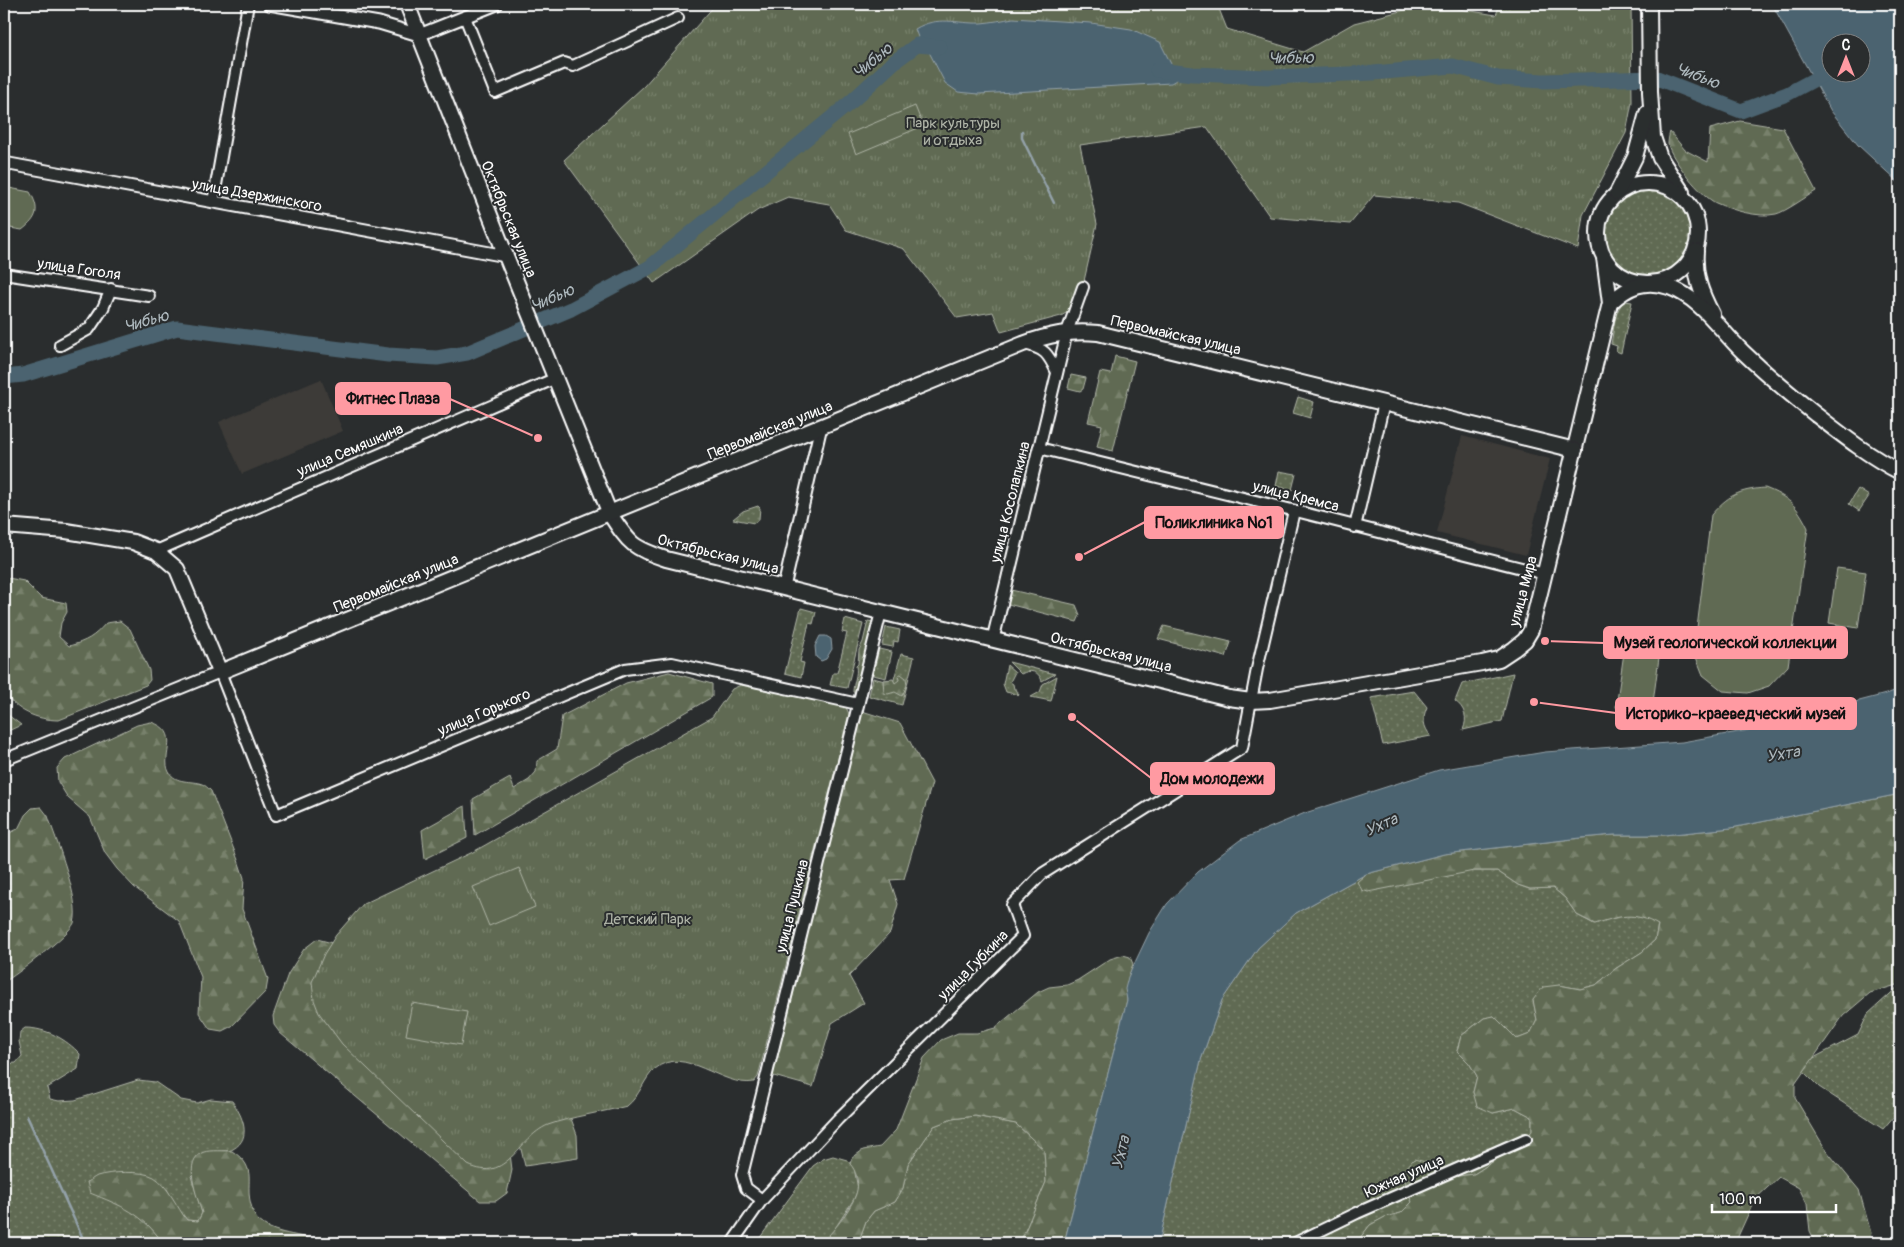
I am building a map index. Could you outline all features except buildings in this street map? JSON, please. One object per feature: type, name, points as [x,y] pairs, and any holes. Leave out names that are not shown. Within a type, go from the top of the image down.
[{"type":"main road","name":"Октябрьская улица","points":[[407,4],[610,514],[626,539],[640,550],[666,560],[784,587],[1229,698],[1251,701]]},
{"type":"main road","points":[[1649,4],[1650,92],[1653,137],[1657,151],[1696,218],[1699,233],[1695,267],[1698,285],[1715,321]]},
{"type":"main road","points":[[1650,92],[1639,144],[1629,169],[1616,194],[1605,207],[1599,223],[1599,241],[1604,257],[1615,271],[1630,280],[1668,287],[1702,307],[1740,350],[1790,393],[1859,446],[1900,472]]},
{"type":"main road","points":[[1616,194],[1631,185],[1648,182],[1664,185],[1678,192],[1689,203]]},
{"type":"main road","points":[[1610,303],[1627,290],[1647,283],[1663,281],[1677,274],[1689,263],[1696,249]]},
{"type":"main road","name":"улица Мира","points":[[1251,701],[1270,700],[1482,663],[1499,659],[1525,640],[1531,630],[1610,303],[1604,257]]},
{"type":"main road","name":"Первомайская улица","points":[[220,672],[1048,335],[1067,332],[1098,333],[1575,450]]},
{"type":"main road","points":[[4,526],[66,530],[133,542],[156,551],[177,570],[220,672]]},
{"type":"street","points":[[213,202],[248,4]]},
{"type":"street","points":[[270,4],[378,23],[419,35],[497,4]]},
{"type":"street","points":[[465,17],[495,92],[564,63],[573,66],[678,18]]},
{"type":"street","name":"улица Дзержинского","points":[[4,163],[506,256]]},
{"type":"street","name":"улица Гоголя","points":[[4,274],[149,296]]},
{"type":"street","name":"улица Косолапкина","points":[[993,639],[1056,372],[1067,332],[1083,287]]},
{"type":"street","points":[[60,345],[89,329],[103,308],[111,289]]},
{"type":"street","points":[[1023,344],[1037,347],[1048,354],[1056,372]]},
{"type":"street","name":"улица Семяшкина","points":[[156,551],[556,378]]},
{"type":"street","points":[[1355,527],[1384,403]]},
{"type":"street","points":[[784,587],[822,426]]},
{"type":"street","name":"улица Кремса","points":[[1039,448],[1545,574]]},
{"type":"street","points":[[1251,701],[1294,511]]},
{"type":"street","name":"улица Пушкина","points":[[762,1200],[746,1188],[742,1176],[882,612]]},
{"type":"street","name":"улица Горького","points":[[220,672],[276,815],[625,669],[672,663],[858,704]]},
{"type":"street","name":"Первомайская улица","points":[[4,760],[220,672]]},
{"type":"street","name":"улица Губкина","points":[[732,1243],[762,1200],[838,1119],[1023,936],[1012,905],[1042,874],[1242,748],[1251,701]]},
{"type":"street","name":"Южная улица","points":[[1295,1243],[1357,1213],[1526,1140]]},
{"type":"shaded area","points":[[321,379],[343,431],[242,474],[219,422]]},
{"type":"shaded area","points":[[1462,436],[1550,459],[1526,555],[1437,533]]},
{"type":"green space","name":"Парк культуры и отдыха","points":[[716,4],[1217,4],[1227,29],[1303,52],[1354,23],[1428,4],[1496,15],[1500,4],[1631,4],[1632,102],[1626,133],[1583,215],[1578,249],[1458,203],[1374,195],[1350,224],[1270,217],[1207,127],[1080,145],[1097,224],[1084,281],[1071,310],[1061,316],[1001,332],[993,312],[957,318],[904,249],[846,230],[829,204],[788,197],[758,210],[654,283],[564,160],[644,86]]},
{"type":"green space","points":[[915,106],[923,126],[856,154],[848,134]]},
{"type":"green space","points":[[1740,121],[1783,128],[1816,191],[1776,214],[1761,215],[1745,213],[1716,203],[1695,186],[1670,151],[1668,144],[1670,132],[1685,150],[1708,162],[1710,129]]},
{"type":"green space","points":[[4,187],[30,192],[33,198],[36,213],[22,230],[4,227]]},
{"type":"green space","points":[[1647,190],[1664,193],[1678,202],[1687,216],[1690,233],[1687,250],[1678,264],[1664,273],[1647,276],[1630,273],[1616,264],[1607,250],[1604,233],[1607,216],[1616,202],[1630,193]]},
{"type":"green space","points":[[1625,301],[1632,302],[1621,353],[1616,351],[1617,346],[1611,344],[1615,320],[1621,304]]},
{"type":"green space","points":[[1115,356],[1135,361],[1113,451],[1097,447],[1102,425],[1088,422],[1100,372],[1111,374]]},
{"type":"green space","points":[[1071,375],[1086,378],[1083,389],[1080,391],[1068,388]]},
{"type":"green space","points":[[1298,397],[1314,402],[1310,418],[1293,413]]},
{"type":"green space","points":[[1279,471],[1296,474],[1292,490],[1276,486]]},
{"type":"green space","points":[[1765,488],[1791,503],[1800,513],[1808,528],[1788,666],[1769,686],[1748,693],[1723,691],[1703,675],[1694,652],[1711,515],[1729,498],[1741,492]]},
{"type":"green space","points":[[1858,489],[1869,496],[1859,511],[1849,504]]},
{"type":"green space","points":[[758,506],[760,508],[759,519],[754,523],[733,519],[743,511]]},
{"type":"green space","points":[[1837,568],[1866,572],[1858,628],[1829,623]]},
{"type":"green space","points":[[4,579],[24,581],[41,598],[66,603],[67,612],[61,623],[59,637],[69,646],[90,638],[106,623],[120,621],[130,629],[149,670],[150,680],[146,685],[59,720],[35,716],[20,709],[4,691]]},
{"type":"green space","points":[[1011,590],[1076,605],[1080,615],[1077,622],[1008,604]]},
{"type":"green space","points":[[801,608],[816,612],[813,624],[809,623],[800,662],[804,663],[801,677],[785,673]]},
{"type":"green space","points":[[845,619],[863,624],[847,688],[830,685],[833,673],[837,673],[847,633],[842,632]]},
{"type":"green space","points":[[868,621],[874,622],[856,693],[853,692],[856,666]]},
{"type":"green space","points":[[1164,626],[1231,642],[1226,657],[1158,639]]},
{"type":"green space","points":[[886,627],[900,630],[898,642],[894,641],[893,647],[882,645]]},
{"type":"green space","points":[[1631,640],[1656,643],[1660,650],[1652,710],[1645,715],[1621,714],[1616,707],[1625,646]]},
{"type":"green space","points":[[879,649],[892,652],[886,678],[873,675]]},
{"type":"green space","points":[[901,654],[914,657],[902,705],[869,696],[873,678],[893,683]]},
{"type":"green space","points":[[1009,662],[1055,674],[1042,681],[1039,675],[1034,672],[1021,674]]},
{"type":"green space","points":[[1007,665],[1015,672],[1010,682],[1019,695],[1006,692],[1003,684]]},
{"type":"green space","points":[[669,672],[712,684],[712,697],[475,835],[473,799],[510,778],[514,789],[529,780],[536,772],[537,761],[557,749],[562,716],[626,683]]},
{"type":"green space","points":[[1513,673],[1502,721],[1463,730],[1465,714],[1455,701],[1462,684]]},
{"type":"green space","points":[[901,674],[906,678],[907,685],[902,696],[895,692],[884,693],[883,680],[893,679],[895,683],[899,680],[898,675]]},
{"type":"green space","points":[[1057,676],[1051,701],[1031,697],[1040,692],[1043,684]]},
{"type":"green space","name":"Детский Парк","points":[[741,685],[840,704],[846,707],[849,714],[758,1077],[754,1082],[742,1082],[691,1064],[678,1061],[666,1063],[651,1073],[627,1106],[548,1125],[537,1131],[503,1164],[493,1169],[482,1169],[468,1165],[342,1044],[319,1013],[314,1000],[312,982],[324,954],[336,935],[363,904],[473,852],[712,717],[732,689]]},
{"type":"green space","points":[[1414,691],[1427,707],[1424,722],[1431,736],[1383,745],[1371,698]]},
{"type":"green space","points":[[862,711],[900,723],[932,783],[904,879],[890,880],[898,904],[890,933],[849,976],[864,1003],[832,1023],[813,1087],[770,1075]]},
{"type":"green space","points":[[4,715],[8,715],[21,725],[4,733]]},
{"type":"green space","points":[[151,722],[161,726],[166,732],[169,744],[167,765],[172,776],[180,780],[202,784],[211,791],[244,878],[242,909],[268,979],[266,991],[232,1026],[222,1031],[210,1029],[199,1013],[201,977],[179,921],[134,887],[117,869],[105,853],[90,817],[68,798],[58,782],[57,768],[65,759],[137,725]]},
{"type":"green space","points":[[1900,794],[1900,984],[1870,993],[1843,1016],[1795,1084],[1795,1098],[1826,1150],[1859,1190],[1871,1233],[1869,1243],[1816,1243],[1810,1231],[1807,1204],[1799,1188],[1779,1177],[1755,1199],[1735,1243],[1356,1243],[1370,1225],[1385,1217],[1401,1213],[1412,1202],[1406,1188],[1404,1170],[1414,1159],[1437,1165],[1451,1177],[1474,1174],[1523,1142],[1532,1131],[1532,1117],[1515,1108],[1493,1113],[1477,1106],[1473,1092],[1477,1076],[1469,1063],[1457,1051],[1461,1036],[1484,1018],[1494,1016],[1517,1039],[1530,1034],[1537,1020],[1533,1000],[1543,987],[1559,985],[1580,989],[1596,985],[1615,969],[1642,952],[1655,940],[1658,925],[1634,916],[1619,917],[1595,924],[1577,915],[1565,898],[1553,888],[1530,889],[1518,885],[1497,871],[1474,871],[1368,892],[1362,890],[1357,882],[1366,874],[1444,854],[1614,835],[1664,835],[1731,828]]},
{"type":"green space","points":[[465,806],[467,838],[425,859],[422,830]]},
{"type":"green space","points":[[41,807],[48,816],[67,870],[74,900],[74,923],[53,945],[4,982],[4,832],[9,833],[18,829],[25,815],[32,808]]},
{"type":"green space","points":[[519,868],[535,907],[489,926],[473,887]]},
{"type":"green space","points":[[1497,871],[1518,885],[1529,889],[1553,888],[1565,898],[1577,915],[1594,924],[1626,916],[1634,916],[1658,924],[1655,940],[1642,952],[1615,969],[1596,985],[1580,989],[1559,985],[1533,1000],[1537,1020],[1530,1034],[1517,1039],[1494,1016],[1484,1018],[1461,1036],[1457,1051],[1469,1063],[1477,1076],[1473,1092],[1493,1113],[1515,1108],[1532,1117],[1532,1131],[1523,1142],[1474,1174],[1451,1177],[1406,1188],[1412,1202],[1401,1213],[1385,1217],[1370,1225],[1356,1243],[1159,1243],[1201,1060],[1222,1000],[1258,948],[1296,913],[1366,874],[1361,878]]},
{"type":"green space","points":[[317,939],[336,944],[509,1145],[512,1170],[507,1193],[496,1201],[480,1201],[280,1033],[274,1025],[273,1016],[288,974],[304,949]]},
{"type":"green space","points":[[1123,955],[1130,957],[1133,964],[1127,982],[1127,1000],[1064,1243],[1020,1243],[1046,1182],[1044,1150],[1016,1124],[975,1116],[952,1119],[934,1126],[908,1164],[903,1188],[895,1202],[874,1211],[866,1221],[858,1243],[820,1243],[842,1219],[855,1196],[858,1183],[850,1164],[852,1158],[863,1150],[880,1147],[896,1130],[924,1058],[941,1040],[958,1033],[977,1033],[995,1028],[1038,992],[1049,987],[1067,985],[1110,959]]},
{"type":"green space","points":[[1900,985],[1900,1109],[1883,1129],[1819,1087],[1798,1066],[1858,1035],[1868,1014]]},
{"type":"green space","points":[[412,1003],[467,1012],[461,1045],[406,1035]]},
{"type":"green space","points":[[25,1028],[55,1035],[80,1054],[78,1069],[47,1088],[50,1099],[59,1101],[75,1100],[138,1080],[155,1082],[181,1100],[197,1103],[211,1099],[232,1101],[242,1119],[244,1126],[243,1139],[231,1150],[220,1151],[215,1154],[191,1176],[202,1213],[198,1221],[187,1220],[177,1208],[167,1189],[120,1205],[144,1221],[163,1243],[4,1243],[4,1064],[16,1063],[22,1056],[19,1041],[20,1032]]},
{"type":"green space","points":[[565,1102],[577,1135],[578,1158],[525,1166],[516,1128]]},
{"type":"green space","points":[[975,1116],[1016,1124],[1044,1150],[1046,1182],[1020,1243],[858,1243],[866,1221],[874,1211],[895,1202],[903,1188],[908,1164],[934,1126],[952,1119]]},
{"type":"green space","points":[[232,1151],[246,1164],[249,1177],[250,1199],[257,1219],[271,1229],[321,1243],[163,1243],[139,1217],[122,1207],[90,1193],[87,1182],[97,1176],[109,1173],[126,1172],[149,1175],[164,1185],[187,1220],[198,1221],[202,1213],[193,1180],[193,1162],[197,1156],[204,1152]]},
{"type":"green space","points":[[833,1156],[847,1160],[854,1168],[858,1189],[854,1199],[828,1239],[820,1243],[756,1243],[813,1166],[823,1159]]},
{"type":"water","points":[[1772,4],[1900,4],[1900,184],[1858,145],[1831,111]]},
{"type":"water","points":[[1013,18],[1091,23],[1131,29],[1160,42],[1172,66],[1176,67],[1178,79],[1171,83],[979,94],[958,92],[945,83],[928,50],[923,51],[915,29],[940,21],[981,23]]},
{"type":"water","points":[[820,636],[826,636],[831,639],[832,649],[826,659],[821,661],[816,657],[815,646]]},
{"type":"water","name":"Ухта","points":[[1900,689],[1900,794],[1731,828],[1664,835],[1614,835],[1444,854],[1366,874],[1296,913],[1258,948],[1222,1000],[1201,1060],[1159,1243],[1064,1243],[1127,1000],[1125,989],[1128,977],[1149,933],[1167,904],[1198,872],[1240,840],[1305,813],[1439,770],[1545,752],[1682,742],[1744,731]]},
{"type":"waterway","name":"Чибью","points":[[4,377],[23,375],[177,328],[388,355],[437,358],[467,353],[571,309],[650,267],[852,101],[894,62],[917,45],[940,47]]},
{"type":"waterway","name":"Чибью","points":[[1157,70],[1193,74],[1269,77],[1373,73],[1453,66],[1498,78],[1543,81],[1657,78],[1741,111],[1787,94],[1822,75]]},
{"type":"waterway","points":[[1022,131],[1022,138],[1054,203]]},
{"type":"waterway","points":[[27,1116],[85,1243]]},
{"type":"place","name":"Фитнес Плаза","points":[[538,438]]},
{"type":"place","name":"Поликлиника №1","points":[[1079,557]]},
{"type":"place","name":"Музей геологической коллекции","points":[[1545,641]]},
{"type":"place","name":"Историко-краеведческий музей","points":[[1534,702]]},
{"type":"place","name":"Дом молодежи","points":[[1072,717]]}]
